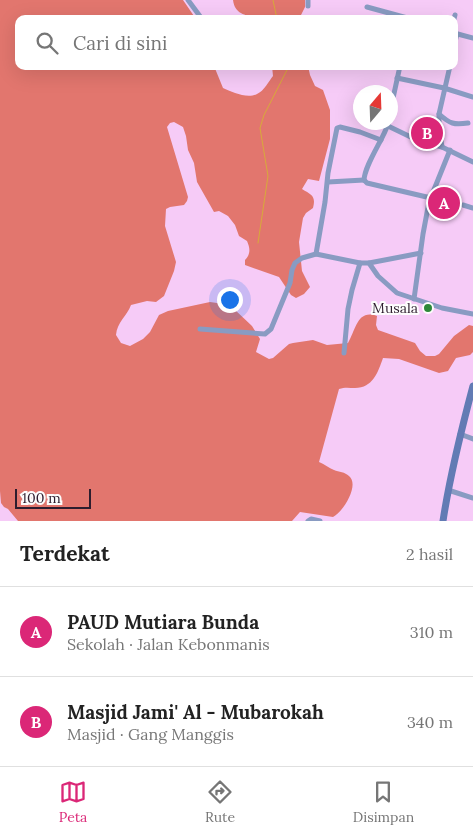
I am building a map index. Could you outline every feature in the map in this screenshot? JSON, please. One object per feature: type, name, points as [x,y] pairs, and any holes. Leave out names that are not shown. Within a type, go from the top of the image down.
[{"type":"main road","points":[[443,521],[460,434],[473,386]]},
{"type":"street","points":[[188,0],[199,15]]},
{"type":"street","points":[[367,7],[396,15]]},
{"type":"street","points":[[458,34],[473,38]]},
{"type":"street","points":[[395,85],[399,70]]},
{"type":"street","points":[[442,147],[439,114],[449,70]]},
{"type":"street","points":[[396,78],[444,88],[473,97]]},
{"type":"street","points":[[439,114],[451,123],[468,123]]},
{"type":"street","points":[[316,254],[337,128],[360,132],[381,140]]},
{"type":"street","points":[[398,129],[420,141],[450,150],[473,162]]},
{"type":"street","points":[[364,180],[385,130]]},
{"type":"street","points":[[414,299],[423,234],[431,198],[450,150]]},
{"type":"street","points":[[328,182],[364,180],[367,183],[431,198]]},
{"type":"street","points":[[463,205],[473,208]]},
{"type":"street","points":[[200,329],[265,334],[271,329],[290,283],[292,270],[302,258],[316,254],[369,264],[420,253]]},
{"type":"street","points":[[344,353],[348,309],[360,263]]},
{"type":"street","points":[[369,264],[397,293],[442,308],[473,314]]},
{"type":"street","points":[[460,434],[473,439]]},
{"type":"street","points":[[448,490],[473,498]]},
{"type":"street","points":[[308,521],[311,519],[320,521]]},
{"type":"shaded area","points":[[0,0],[183,0],[193,15],[15,15],[15,70],[216,70],[223,88],[249,96],[260,93],[273,76],[272,70],[309,70],[315,86],[323,90],[330,110],[330,139],[319,181],[308,179],[302,189],[311,194],[314,201],[313,208],[303,218],[299,242],[302,271],[310,287],[304,294],[296,298],[291,295],[279,277],[245,265],[249,251],[247,241],[239,236],[235,225],[228,216],[219,211],[214,212],[197,182],[194,163],[188,150],[183,127],[174,122],[170,123],[167,127],[188,197],[184,205],[166,209],[165,226],[176,262],[174,271],[164,296],[156,302],[147,301],[131,305],[118,326],[116,335],[121,343],[130,346],[143,339],[150,332],[159,315],[168,311],[210,302],[224,304],[233,308],[252,326],[260,339],[256,352],[269,359],[293,343],[313,340],[327,345],[348,343],[358,322],[365,315],[377,316],[376,325],[378,330],[415,343],[426,356],[439,354],[454,336],[469,325],[473,326],[473,352],[470,355],[456,358],[448,371],[439,373],[399,359],[383,358],[374,378],[366,385],[339,389],[319,462],[349,476],[353,486],[349,498],[341,510],[333,517],[300,512],[292,521],[18,521],[1,503]]},
{"type":"shaded area","points":[[233,0],[305,0],[305,7],[301,15],[245,15],[236,9]]},
{"type":"waterway","points":[[273,0],[276,15]]},
{"type":"waterway","points":[[258,243],[268,176],[260,128],[264,115],[287,70]]},
{"type":"place","name":"Masjid Jami' Al - Mubarokah","points":[[427,133]]},
{"type":"place","name":"PAUD Mutiara Bunda","points":[[444,203]]},
{"type":"place","name":"Musala","points":[[428,308]]}]
